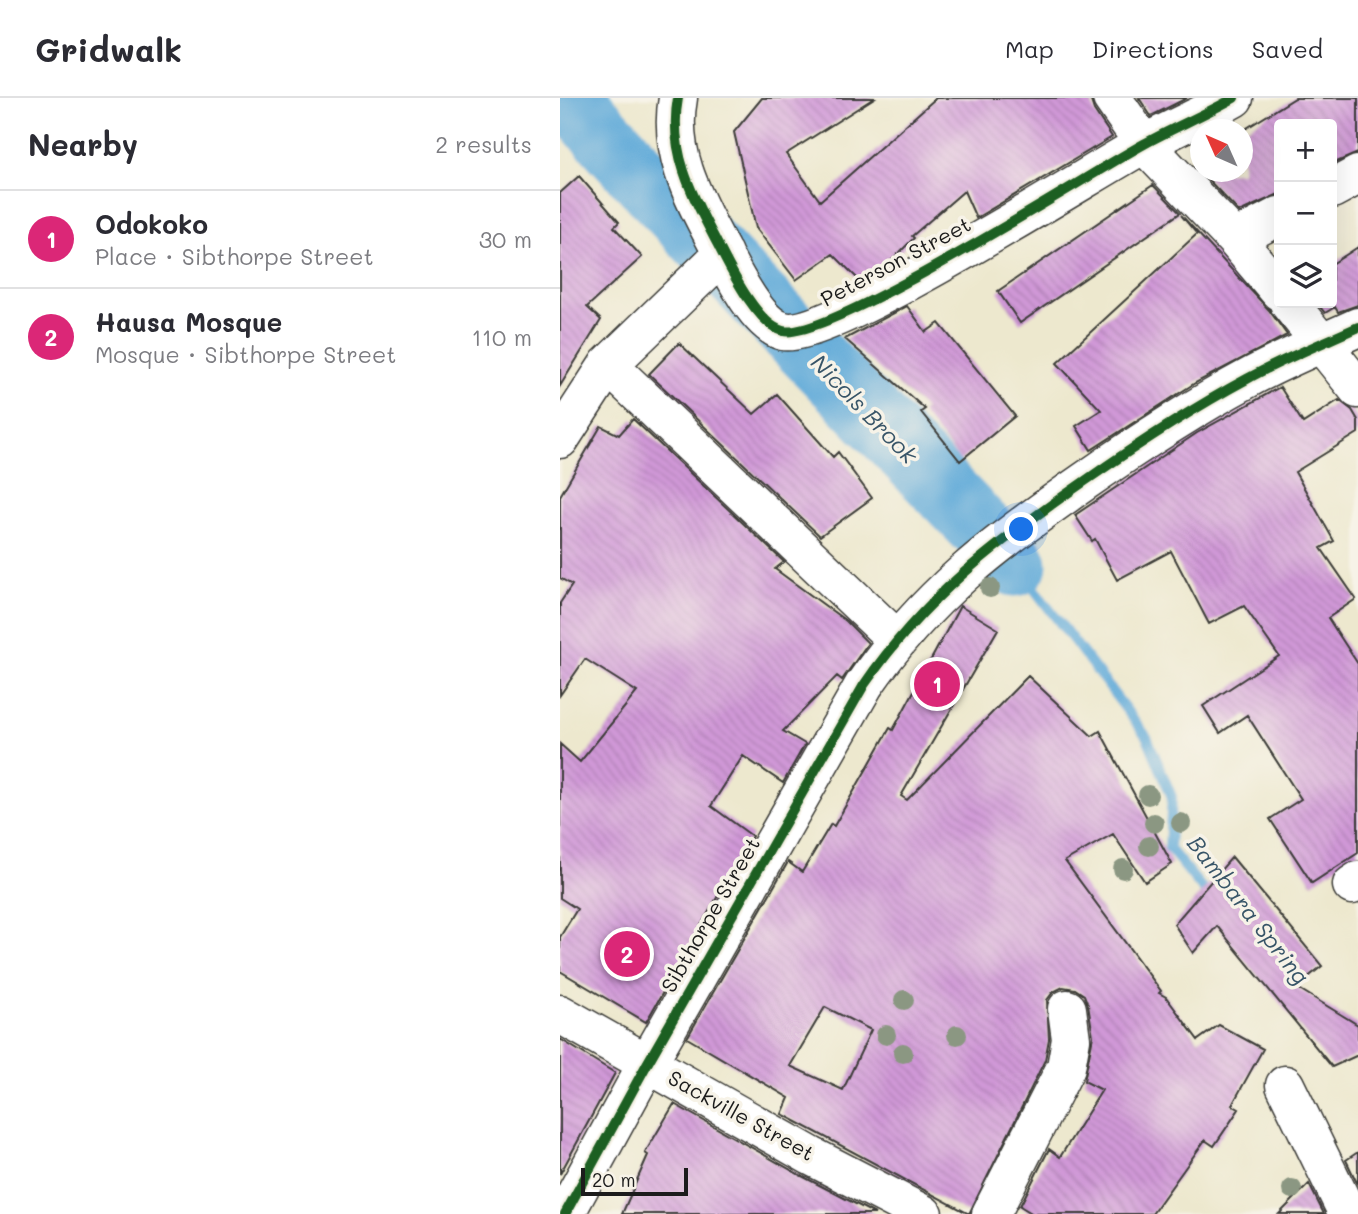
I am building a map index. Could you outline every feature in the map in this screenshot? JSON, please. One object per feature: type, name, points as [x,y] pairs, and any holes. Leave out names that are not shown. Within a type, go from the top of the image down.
[{"type":"street","name":"Peterson Street","points":[[678,98],[675,115],[678,153],[688,187],[718,258],[758,314],[782,331],[801,330],[837,318],[1027,215],[1144,144],[1234,98]]},
{"type":"street","points":[[1112,98],[1144,144],[1235,239],[1274,285]]},
{"type":"street","points":[[1337,186],[1358,175]]},
{"type":"street","points":[[1235,239],[1274,219]]},
{"type":"street","points":[[560,439],[608,365],[718,258]]},
{"type":"street","points":[[1293,308],[1324,343],[1358,389]]},
{"type":"street","name":"Sibthorpe Street","points":[[565,1214],[647,1064],[864,685],[896,639],[963,572],[1020,526],[1168,424],[1250,377],[1358,327]]},
{"type":"street","points":[[608,365],[896,639]]},
{"type":"street","points":[[991,1214],[1066,1067],[1071,1039],[1067,1009]]},
{"type":"street","name":"Sackville Street","points":[[560,1014],[811,1156],[923,1214]]},
{"type":"street","points":[[1285,1085],[1349,1214]]},
{"type":"building","points":[[762,98],[874,98],[786,154],[820,201],[936,98],[1090,98],[1094,110],[1112,137],[976,218],[964,191],[912,236],[914,238],[882,270],[860,281],[833,254],[796,280],[756,228],[734,132]]},
{"type":"building","points":[[1139,98],[1187,98],[1151,116]]},
{"type":"building","points":[[1295,98],[1358,98],[1358,153],[1337,162],[1337,119],[1274,119],[1274,196],[1239,212],[1210,182],[1253,182],[1253,124]]},
{"type":"building","points":[[579,176],[619,222],[614,227],[642,257],[587,307],[601,320],[560,386],[560,193]]},
{"type":"building","points":[[1153,185],[1180,213],[1020,323],[998,291]]},
{"type":"building","points":[[1181,215],[1269,310],[1287,335],[1195,383],[1091,450],[1076,426],[1101,410],[1057,363],[1197,234]]},
{"type":"building","points":[[1358,247],[1358,305],[1338,312],[1336,308],[1337,261]]},
{"type":"building","points":[[907,306],[926,332],[939,323],[1015,416],[960,461],[921,412],[925,409],[845,339]]},
{"type":"building","points":[[1321,308],[1333,308],[1325,313]]},
{"type":"building","points":[[679,343],[754,414],[777,394],[833,457],[838,452],[872,498],[820,536],[649,374]]},
{"type":"building","points":[[1280,387],[1303,423],[1339,400],[1352,410],[1358,420],[1358,433],[1295,472],[1334,541],[1321,548],[1356,599],[1328,618],[1358,664],[1358,853],[1312,883],[1270,819],[1301,799],[1247,715],[1220,733],[1203,706],[1279,656],[1244,606],[1209,624],[1171,551],[1117,580],[1095,539],[1092,541],[1075,515],[1197,433]]},
{"type":"building","points":[[633,419],[784,562],[775,569],[846,621],[868,643],[842,680],[837,676],[783,731],[805,744],[783,783],[743,756],[711,806],[752,836],[646,1022],[560,971],[560,937],[577,909],[560,898],[560,744],[580,762],[637,692],[585,659],[560,695],[560,603],[572,585],[560,578],[560,496],[601,426],[619,435]]},
{"type":"building","points":[[960,606],[998,629],[901,796],[907,800],[1028,676],[1092,736],[1100,731],[1172,864],[1145,882],[1113,834],[1065,861],[1161,991],[1159,993],[1166,997],[1198,1040],[1219,1025],[1263,1049],[1232,1105],[1239,1109],[1214,1146],[1205,1140],[1152,1214],[1033,1214],[1020,1206],[1049,1149],[1060,1157],[1102,1090],[1084,1081],[1093,1036],[1088,1005],[1084,995],[1075,989],[1063,987],[1053,992],[1047,1000],[1049,1039],[1045,1060],[969,1214],[782,1114],[789,1098],[687,1038],[788,862],[802,872],[831,824],[834,826],[890,728],[893,730]],"holes":[[[825,1007],[871,1030],[843,1090],[790,1066]]]},
{"type":"building","points":[[1232,857],[1322,966],[1296,987],[1358,1025],[1358,1055],[1332,1067],[1217,926],[1193,953],[1174,924]]},
{"type":"building","points":[[560,1039],[615,1073],[560,1174]]},
{"type":"building","points":[[674,1104],[875,1214],[622,1214],[648,1155],[645,1153]]},
{"type":"building","points":[[1358,1152],[1358,1185],[1346,1160]]},
{"type":"building","points":[[1309,1184],[1324,1214],[1279,1214]]},
{"type":"waterway","name":"Nicols Brook","points":[[570,98],[735,275],[1015,564]]},
{"type":"waterway","name":"Bambara Spring","points":[[1015,564],[1147,737],[1172,797],[1169,848],[1211,899]]},
{"type":"cycle path","points":[[678,98],[676,137],[685,174],[699,209],[744,293],[763,318],[783,331],[809,327],[850,311],[902,285],[1144,144],[1234,98]]},
{"type":"cycle path","points":[[565,1214],[647,1064],[864,685],[912,624],[938,597],[993,549],[1125,454],[1247,379],[1358,327]]},
{"type":"place","name":"Odokoko","points":[[937,684]]},
{"type":"place","name":"Hausa Mosque","points":[[627,954]]}]
